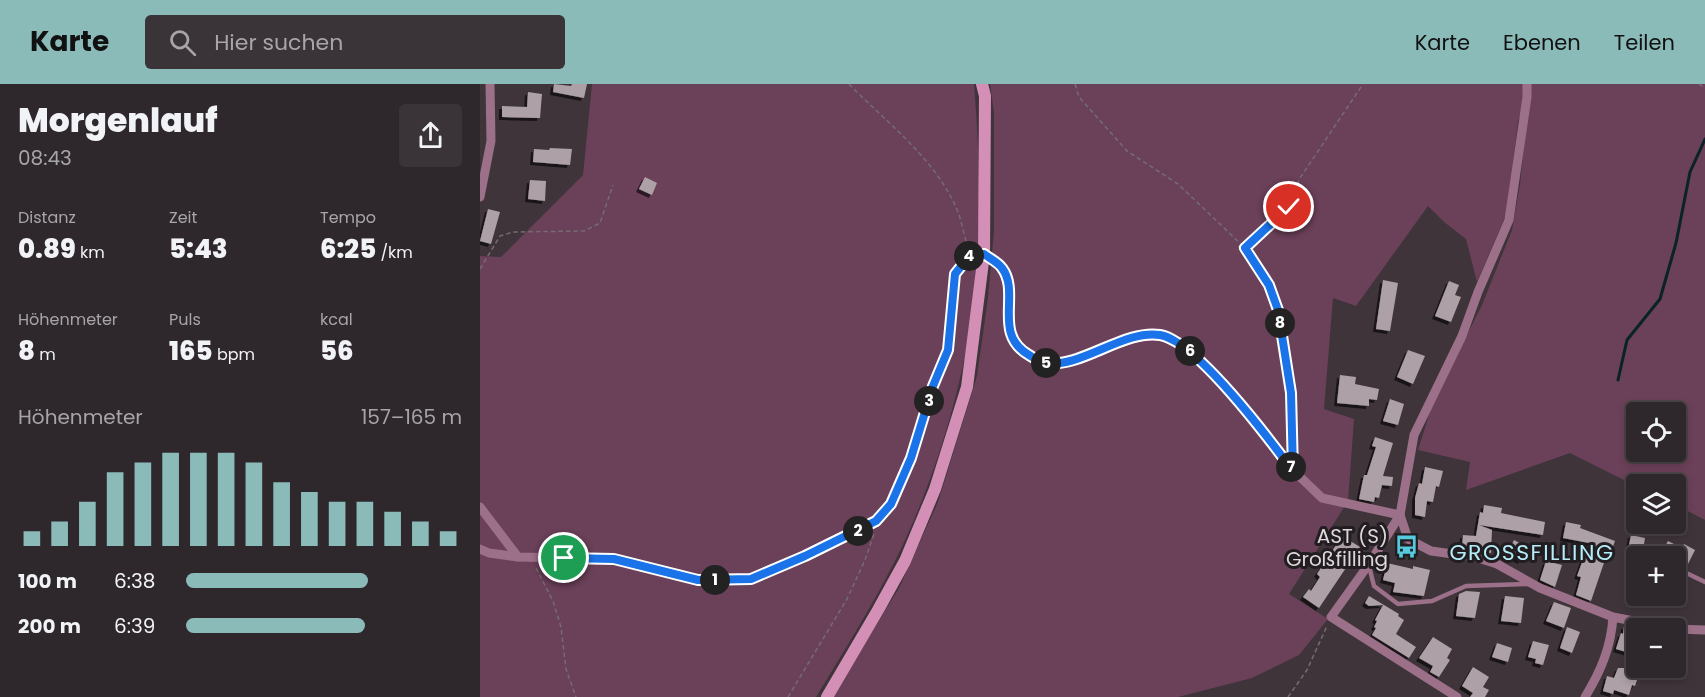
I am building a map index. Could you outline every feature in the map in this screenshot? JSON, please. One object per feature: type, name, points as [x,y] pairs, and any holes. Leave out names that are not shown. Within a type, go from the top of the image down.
[{"type":"main road","points":[[827,697],[905,561],[935,489],[967,387],[984,254],[984,96],[982,84]]},
{"type":"street","points":[[480,197],[491,141],[490,84]]},
{"type":"street","points":[[1457,697],[1331,617],[1400,515],[1414,435],[1462,336],[1509,220],[1527,84]]},
{"type":"street","points":[[480,549],[489,553],[518,557],[614,559],[698,580],[751,579],[805,556],[876,521],[891,504],[911,458],[933,386],[948,350],[955,274],[970,255],[984,254],[1002,268],[1008,285],[1008,320],[1016,345],[1027,354],[1044,363],[1064,363],[1139,337],[1160,335],[1176,341],[1190,351],[1236,399],[1293,471],[1322,498],[1400,515]]},
{"type":"street","points":[[480,507],[518,557]]},
{"type":"street","points":[[1400,515],[1408,539],[1431,550],[1475,557],[1497,564],[1533,584],[1613,617],[1626,620]]},
{"type":"street","points":[[1585,697],[1607,655],[1613,617]]},
{"type":"street","points":[[1686,630],[1703,631]]},
{"type":"lane","points":[[1369,564],[1374,586],[1398,604],[1432,601],[1466,586],[1533,584]]},
{"type":"lane","points":[[1686,573],[1705,582]]},
{"type":"path","points":[[849,84],[914,147],[937,175],[955,205],[970,255]]},
{"type":"path","points":[[1075,84],[1079,97],[1127,151],[1178,184],[1245,248],[1269,285],[1278,310],[1291,393],[1293,471]]},
{"type":"path","points":[[1245,248],[1289,207],[1300,178],[1363,84]]},
{"type":"path","points":[[1699,84],[1705,88]]},
{"type":"path","points":[[480,269],[500,236],[513,232],[584,231],[595,227],[600,223],[613,185]]},
{"type":"path","points":[[788,697],[847,599],[866,560],[876,521]]},
{"type":"path","points":[[529,557],[553,602],[561,627],[566,669],[576,697]]},
{"type":"path","points":[[1288,697],[1307,670],[1331,617]]},
{"type":"shaded area","points":[[592,84],[974,84],[979,175],[978,267],[966,353],[958,389],[937,460],[910,530],[875,597],[816,697],[480,697],[480,256],[501,257],[583,175]]},
{"type":"shaded area","points":[[990,84],[1525,84],[1525,97],[1518,122],[1506,215],[1477,282],[1466,239],[1428,206],[1356,306],[1333,298],[1324,409],[1354,419],[1348,501],[1289,594],[1328,619],[1299,655],[1252,678],[1178,697],[832,697],[899,588],[938,502],[977,376],[988,298],[994,231],[994,113]]},
{"type":"shaded area","points":[[1528,84],[1705,84],[1705,520],[1686,510],[1686,474],[1626,474],[1626,481],[1570,453],[1466,490],[1470,462],[1418,450],[1433,402],[1482,305],[1512,230],[1527,120]]},
{"type":"building","points":[[554,84],[571,86],[572,84],[587,84],[584,98],[553,92]]},
{"type":"building","points":[[528,92],[542,94],[540,118],[502,117],[502,106],[527,107]]},
{"type":"building","points":[[550,148],[572,149],[570,165],[533,162],[534,149],[549,150]]},
{"type":"building","points":[[645,177],[657,183],[652,195],[639,189]]},
{"type":"building","points":[[530,180],[546,181],[545,201],[528,199]]},
{"type":"building","points":[[488,209],[500,212],[491,244],[480,241]]},
{"type":"building","points":[[1383,280],[1398,283],[1390,331],[1376,329]]},
{"type":"building","points":[[1449,281],[1459,285],[1455,295],[1461,297],[1451,322],[1435,316]]},
{"type":"building","points":[[1408,350],[1425,356],[1413,384],[1397,377]]},
{"type":"building","points":[[1340,375],[1356,377],[1355,384],[1379,389],[1377,400],[1369,399],[1369,406],[1337,403]]},
{"type":"building","points":[[1390,399],[1404,404],[1398,425],[1383,421]]},
{"type":"building","points":[[1375,437],[1393,443],[1383,476],[1393,477],[1392,486],[1382,485],[1379,498],[1375,497],[1374,502],[1359,499],[1364,475],[1367,475],[1376,447],[1372,446]]},
{"type":"building","points":[[1425,467],[1443,471],[1439,487],[1436,486],[1433,502],[1427,501],[1425,517],[1415,515],[1415,498],[1419,483],[1422,484]]},
{"type":"building","points":[[1484,505],[1502,508],[1501,513],[1545,522],[1543,535],[1479,525],[1492,530],[1491,553],[1481,552],[1481,549],[1462,548],[1463,535],[1476,536],[1480,512],[1483,513]]},
{"type":"building","points":[[1566,522],[1581,525],[1580,528],[1615,541],[1611,552],[1608,551],[1591,601],[1576,595],[1581,577],[1577,576],[1589,543],[1563,538]]},
{"type":"building","points":[[1631,535],[1645,538],[1644,546],[1629,546]]},
{"type":"building","points":[[1342,536],[1360,547],[1319,608],[1303,597],[1309,589],[1311,591],[1320,577],[1317,574]]},
{"type":"building","points":[[1514,540],[1527,547],[1521,561],[1507,554]]},
{"type":"building","points":[[1668,541],[1678,546],[1665,546]]},
{"type":"building","points":[[1684,544],[1695,550],[1686,568],[1686,546],[1683,546]]},
{"type":"building","points":[[1546,561],[1562,565],[1555,587],[1540,580]]},
{"type":"building","points":[[1387,563],[1430,570],[1424,596],[1393,592],[1395,583],[1383,580]]},
{"type":"building","points":[[1466,591],[1480,592],[1475,618],[1456,616],[1459,594]]},
{"type":"building","points":[[1369,596],[1399,614],[1398,616],[1404,620],[1396,634],[1416,647],[1409,658],[1372,635],[1376,628],[1374,627],[1377,621],[1375,620],[1383,605],[1369,606],[1365,603]]},
{"type":"building","points":[[1505,596],[1524,598],[1521,623],[1501,621]]},
{"type":"building","points":[[1554,602],[1571,608],[1564,628],[1546,621]]},
{"type":"building","points":[[1624,626],[1626,626],[1626,652],[1616,649],[1621,633],[1623,634]]},
{"type":"building","points":[[1567,627],[1580,632],[1572,653],[1560,648]]},
{"type":"building","points":[[1433,637],[1452,649],[1447,658],[1450,660],[1439,677],[1430,672],[1433,666],[1419,658]]},
{"type":"building","points":[[1533,641],[1549,645],[1543,665],[1535,663],[1536,659],[1528,657]]},
{"type":"building","points":[[1497,643],[1512,648],[1508,662],[1492,657]]},
{"type":"building","points":[[1473,667],[1489,677],[1483,687],[1489,690],[1485,697],[1470,697],[1473,693],[1462,686]]},
{"type":"building","points":[[1618,668],[1626,668],[1626,678],[1638,678],[1635,686],[1632,685],[1629,695],[1614,690],[1613,694],[1603,691],[1607,676],[1614,678]]},
{"type":"waterway","points":[[1618,380],[1627,340],[1660,299],[1676,243],[1690,172],[1705,139]]},
{"type":"place","name":"AST (S) Großfilling","points":[[1406,547]]},
{"type":"district","name":"GROSSFILLING","points":[[1532,552]]},
{"type":"route","points":[[564,558],[614,559],[698,580],[751,579],[805,556],[876,521],[891,504],[911,458],[933,386],[948,350],[955,274],[970,255],[984,254],[1002,268],[1008,285],[1008,320],[1016,345],[1027,354],[1044,363],[1064,363],[1139,337],[1160,335],[1176,341],[1190,351],[1236,399],[1293,471],[1291,393],[1278,310],[1269,285],[1245,248],[1289,207]]}]
